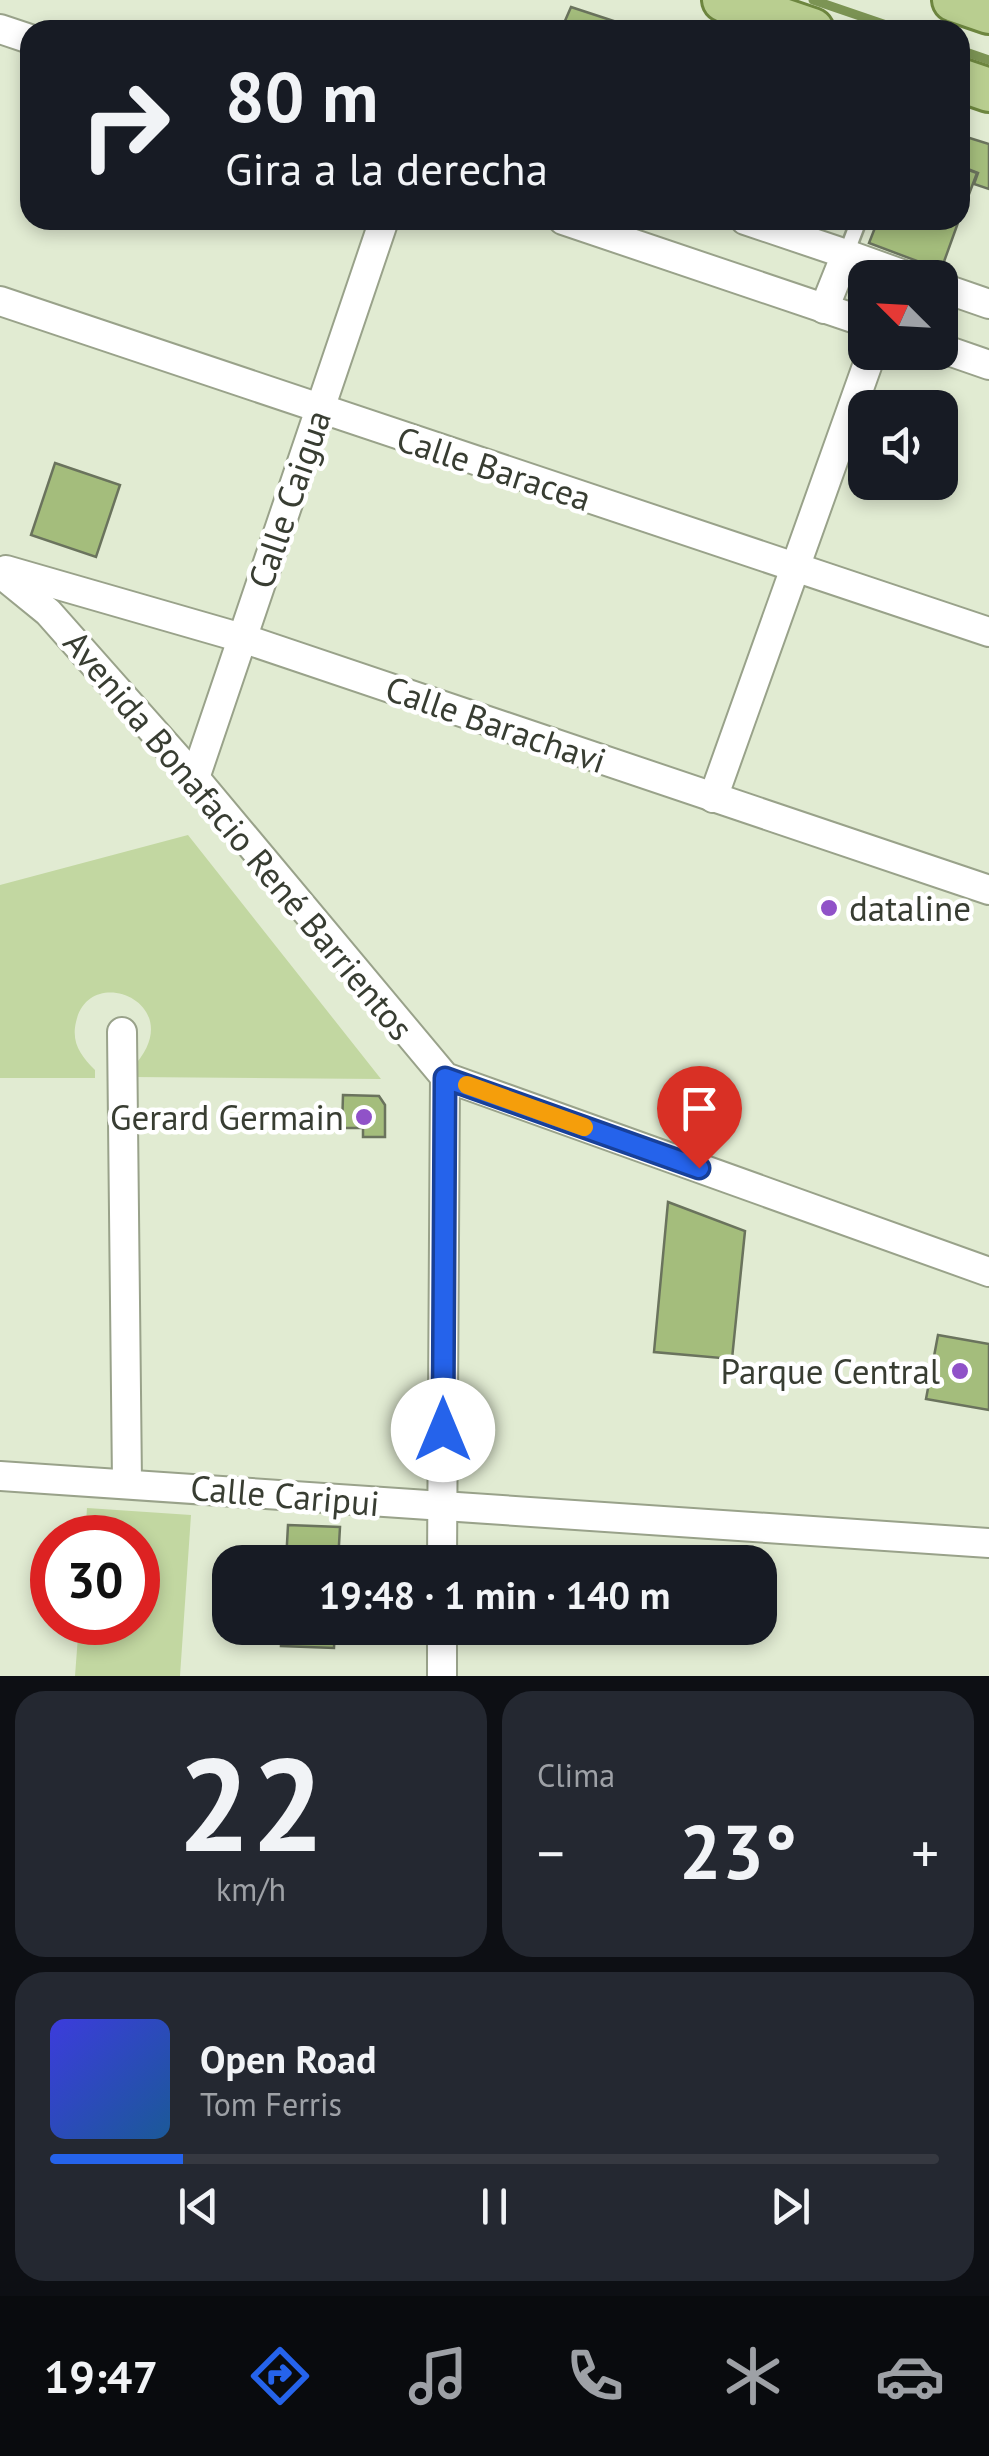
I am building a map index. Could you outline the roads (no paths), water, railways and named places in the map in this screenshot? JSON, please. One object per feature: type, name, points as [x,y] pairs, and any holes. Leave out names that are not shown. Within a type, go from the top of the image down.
[{"type":"main road","points":[[724,0],[783,20]]},
{"type":"main road","points":[[954,0],[989,12]]},
{"type":"street","name":"Calle Caigua","points":[[195,778],[381,230]]},
{"type":"street","points":[[593,230],[848,316]]},
{"type":"street","points":[[775,230],[863,260]]},
{"type":"street","points":[[824,308],[846,254]]},
{"type":"street","points":[[958,293],[989,304]]},
{"type":"street","name":"Calle Baracea","points":[[0,301],[989,632]]},
{"type":"street","points":[[958,355],[989,366]]},
{"type":"street","points":[[713,798],[866,370]]},
{"type":"street","name":"Calle Barachavi","points":[[0,571],[242,638],[989,890]]},
{"type":"street","name":"Avenida Bonafacio René Barrientos","points":[[0,571],[48,612],[195,778],[445,1078]]},
{"type":"street","points":[[122,1032],[127,1482]]},
{"type":"street","points":[[442,1545],[445,1078],[989,1272]]},
{"type":"street","name":"Calle Caripui","points":[[0,1476],[989,1543]]},
{"type":"street","points":[[442,1645],[442,1676]]},
{"type":"lane","points":[[846,254],[855,230]]},
{"type":"waterway","points":[[813,0],[872,20]]},
{"type":"waterway","points":[[970,53],[989,60]]},
{"type":"place","name":"dataline","points":[[829,908]]},
{"type":"place","name":"Gerard Germain","points":[[364,1117]]},
{"type":"place","name":"Parque Central","points":[[960,1371]]}]
